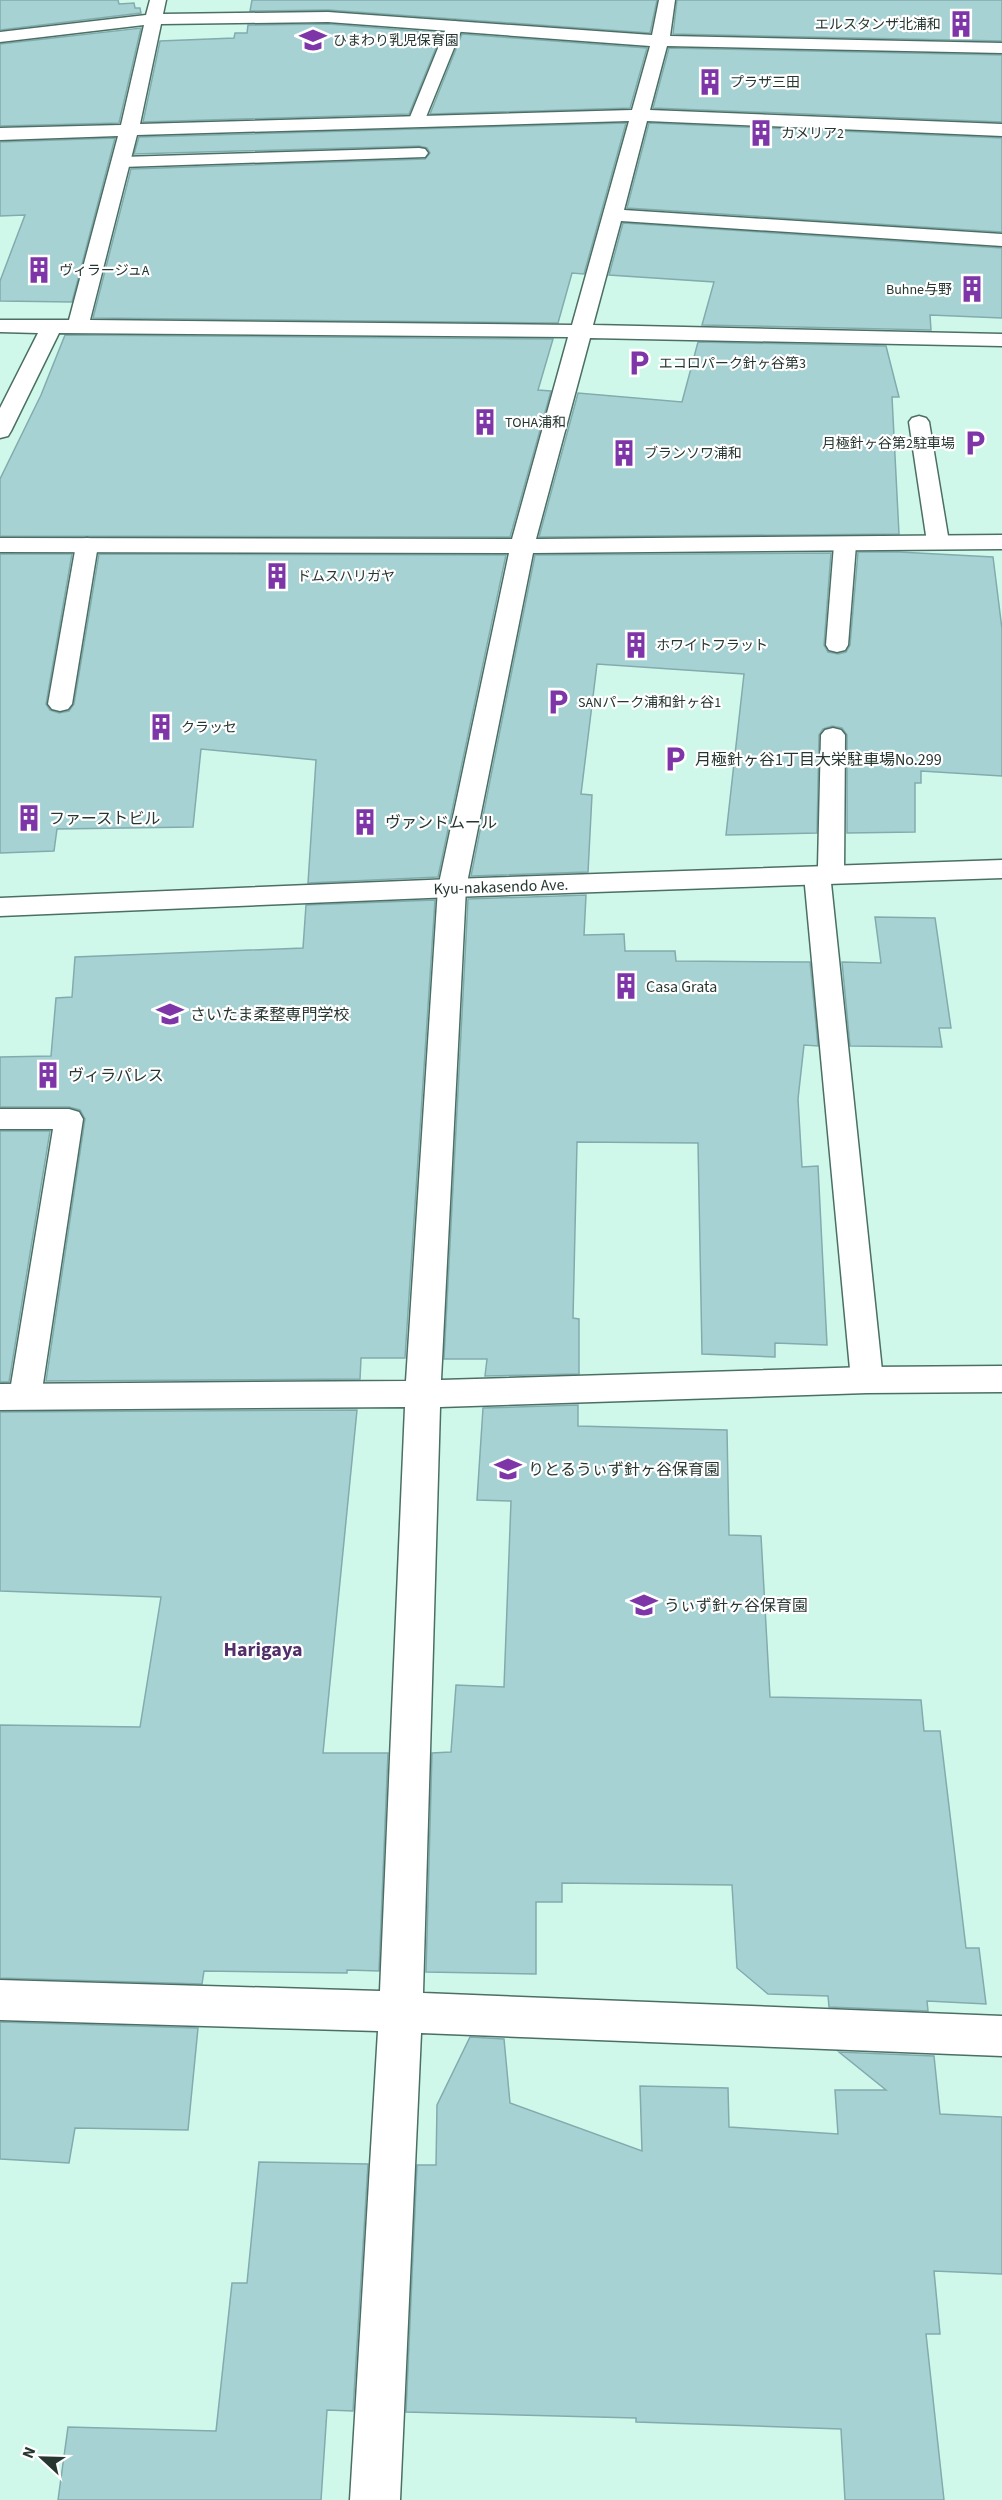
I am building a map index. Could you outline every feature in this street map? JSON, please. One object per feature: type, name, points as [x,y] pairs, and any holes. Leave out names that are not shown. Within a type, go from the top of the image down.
[{"type":"street","points":[[375,2500],[401,2012],[423,1394],[452,888],[522,546],[660,41],[667,0]]},
{"type":"street","points":[[0,37],[156,9],[328,16],[660,41],[1002,48]]},
{"type":"street","points":[[78,327],[122,162],[156,9]]},
{"type":"street","points":[[0,134],[640,115],[1002,130]]},
{"type":"street","points":[[613,215],[1002,240]]},
{"type":"street","points":[[0,327],[582,332],[1002,340]]},
{"type":"street","points":[[0,431],[51,327]]},
{"type":"street","points":[[0,545],[522,546],[1002,542]]},
{"type":"street","name":"Kyu-nakasendo Ave.","points":[[0,907],[452,888],[1002,869]]},
{"type":"street","points":[[12,1397],[423,1394],[867,1380],[1002,1379]]},
{"type":"street","points":[[0,2000],[401,2012],[1002,2036]]},
{"type":"lane","points":[[418,117],[455,26]]},
{"type":"lane","points":[[122,162],[419,153]]},
{"type":"lane","points":[[919,422],[938,542]]},
{"type":"lane","points":[[60,704],[87,545]]},
{"type":"lane","points":[[837,645],[845,545]]},
{"type":"lane","points":[[833,735],[824,875],[867,1380]]},
{"type":"lane","points":[[0,1119],[69,1119],[12,1397]]},
{"type":"building","points":[[0,0],[118,0],[119,4],[134,3],[135,8],[140,8],[141,13],[0,30]]},
{"type":"building","points":[[252,0],[657,0],[650,33],[328,10],[250,11]]},
{"type":"building","points":[[677,0],[1002,0],[1002,41],[673,34]]},
{"type":"building","points":[[328,24],[442,33],[409,114],[143,122],[160,41],[234,38],[235,33],[247,33],[248,25]]},
{"type":"building","points":[[141,28],[119,123],[0,126],[0,44]]},
{"type":"building","points":[[462,34],[647,48],[630,108],[430,114]]},
{"type":"building","points":[[669,48],[1002,55],[1002,122],[653,108]]},
{"type":"building","points":[[626,123],[584,274],[572,273],[558,323],[93,318],[131,169],[425,159],[430,153],[427,148],[419,146],[134,154],[139,137]]},
{"type":"building","points":[[649,123],[1002,138],[1002,232],[627,208]]},
{"type":"building","points":[[115,138],[72,302],[0,301],[0,281],[25,215],[0,216],[0,142]]},
{"type":"building","points":[[623,223],[1002,248],[1002,318],[930,315],[931,330],[702,325],[714,282],[609,275]]},
{"type":"building","points":[[65,335],[553,339],[538,390],[551,391],[510,537],[0,536],[0,479],[41,395]]},
{"type":"building","points":[[698,342],[886,346],[899,397],[892,397],[899,534],[539,537],[578,393],[682,402]]},
{"type":"building","points":[[858,552],[993,557],[1002,629],[1002,776],[921,771],[921,783],[915,783],[915,832],[847,833],[847,735],[842,728],[832,726],[823,729],[819,735],[817,833],[726,835],[744,674],[597,664],[581,794],[592,795],[588,872],[471,876],[535,555],[831,553],[824,645],[828,652],[838,654],[846,652],[850,645]]},
{"type":"building","points":[[0,554],[72,554],[46,704],[50,710],[59,713],[69,711],[74,704],[99,554],[506,555],[438,877],[308,883],[316,760],[201,749],[193,827],[57,829],[54,851],[0,853]]},
{"type":"building","points":[[586,895],[584,935],[624,934],[625,951],[675,951],[676,961],[810,962],[818,1046],[804,1045],[798,1099],[802,1167],[818,1166],[827,1345],[775,1343],[775,1357],[702,1354],[698,1143],[577,1142],[573,1318],[579,1319],[579,1374],[485,1376],[487,1359],[444,1359],[468,899]]},
{"type":"building","points":[[435,900],[405,1358],[361,1358],[360,1379],[46,1381],[85,1119],[80,1110],[69,1107],[0,1107],[0,1057],[51,1056],[56,998],[72,997],[75,957],[303,948],[306,905]]},
{"type":"building","points":[[875,917],[935,918],[951,1028],[939,1028],[942,1047],[850,1046],[842,962],[881,963]]},
{"type":"building","points":[[0,1131],[50,1131],[9,1382],[0,1382]]},
{"type":"building","points":[[578,1405],[578,1426],[727,1430],[729,1535],[761,1536],[770,1697],[921,1700],[924,1731],[940,1731],[966,1948],[979,1948],[986,2004],[927,2001],[928,2011],[829,2007],[828,1996],[768,1994],[737,1968],[732,1885],[562,1883],[562,1902],[536,1902],[536,1974],[426,1972],[432,1753],[451,1752],[456,1685],[504,1687],[511,1501],[477,1500],[483,1408]]},
{"type":"building","points":[[357,1410],[323,1753],[388,1753],[379,1971],[347,1970],[347,1973],[204,1971],[202,1984],[0,1978],[0,1725],[140,1727],[161,1597],[0,1591],[0,1412]]},
{"type":"building","points":[[0,2022],[198,2028],[188,2130],[75,2128],[69,2163],[0,2159]]},
{"type":"building","points":[[470,2037],[504,2039],[510,2103],[642,2151],[640,2086],[728,2088],[729,2127],[838,2134],[835,2090],[886,2090],[839,2052],[934,2056],[940,2114],[1002,2117],[1002,2274],[934,2271],[940,2334],[926,2334],[944,2500],[845,2500],[841,2429],[636,2422],[636,2418],[406,2412],[417,2165],[436,2165],[437,2105]]},
{"type":"building","points":[[259,2162],[368,2164],[353,2411],[327,2410],[321,2500],[58,2500],[68,2427],[216,2431],[232,2283],[247,2283]]},
{"type":"place","name":"エルスタンザ北浦和","points":[[961,24]]},
{"type":"place","name":"ひまわり乳児保育園","points":[[313,40]]},
{"type":"place","name":"プラザ三田","points":[[710,82]]},
{"type":"place","name":"カメリア2","points":[[761,133]]},
{"type":"place","name":"ヴィラージュA","points":[[39,270]]},
{"type":"place","name":"Buhne与野","points":[[972,289]]},
{"type":"place","name":"エコロパーク針ヶ谷第3","points":[[639,363]]},
{"type":"place","name":"TOHA浦和","points":[[485,422]]},
{"type":"place","name":"月極針ヶ谷第2駐車場","points":[[975,443]]},
{"type":"place","name":"ブランソワ浦和","points":[[624,453]]},
{"type":"place","name":"ドムスハリガヤ","points":[[277,576]]},
{"type":"place","name":"ホワイトフラット","points":[[636,645]]},
{"type":"place","name":"SANパーク浦和針ヶ谷1","points":[[558,702]]},
{"type":"place","name":"クラッセ","points":[[161,727]]},
{"type":"place","name":"月極針ヶ谷1丁目大栄駐車場No.299","points":[[675,759]]},
{"type":"place","name":"ファーストビル","points":[[29,818]]},
{"type":"place","name":"ヴァンドムール","points":[[365,822]]},
{"type":"place","name":"Casa Grata","points":[[626,986]]},
{"type":"place","name":"さいたま柔整専門学校","points":[[170,1014]]},
{"type":"place","name":"ヴィラパレス","points":[[48,1075]]},
{"type":"place","name":"りとるうぃず針ヶ谷保育園","points":[[508,1469]]},
{"type":"place","name":"うぃず針ヶ谷保育園","points":[[644,1605]]},
{"type":"district","name":"Harigaya","points":[[263,1649]]}]
